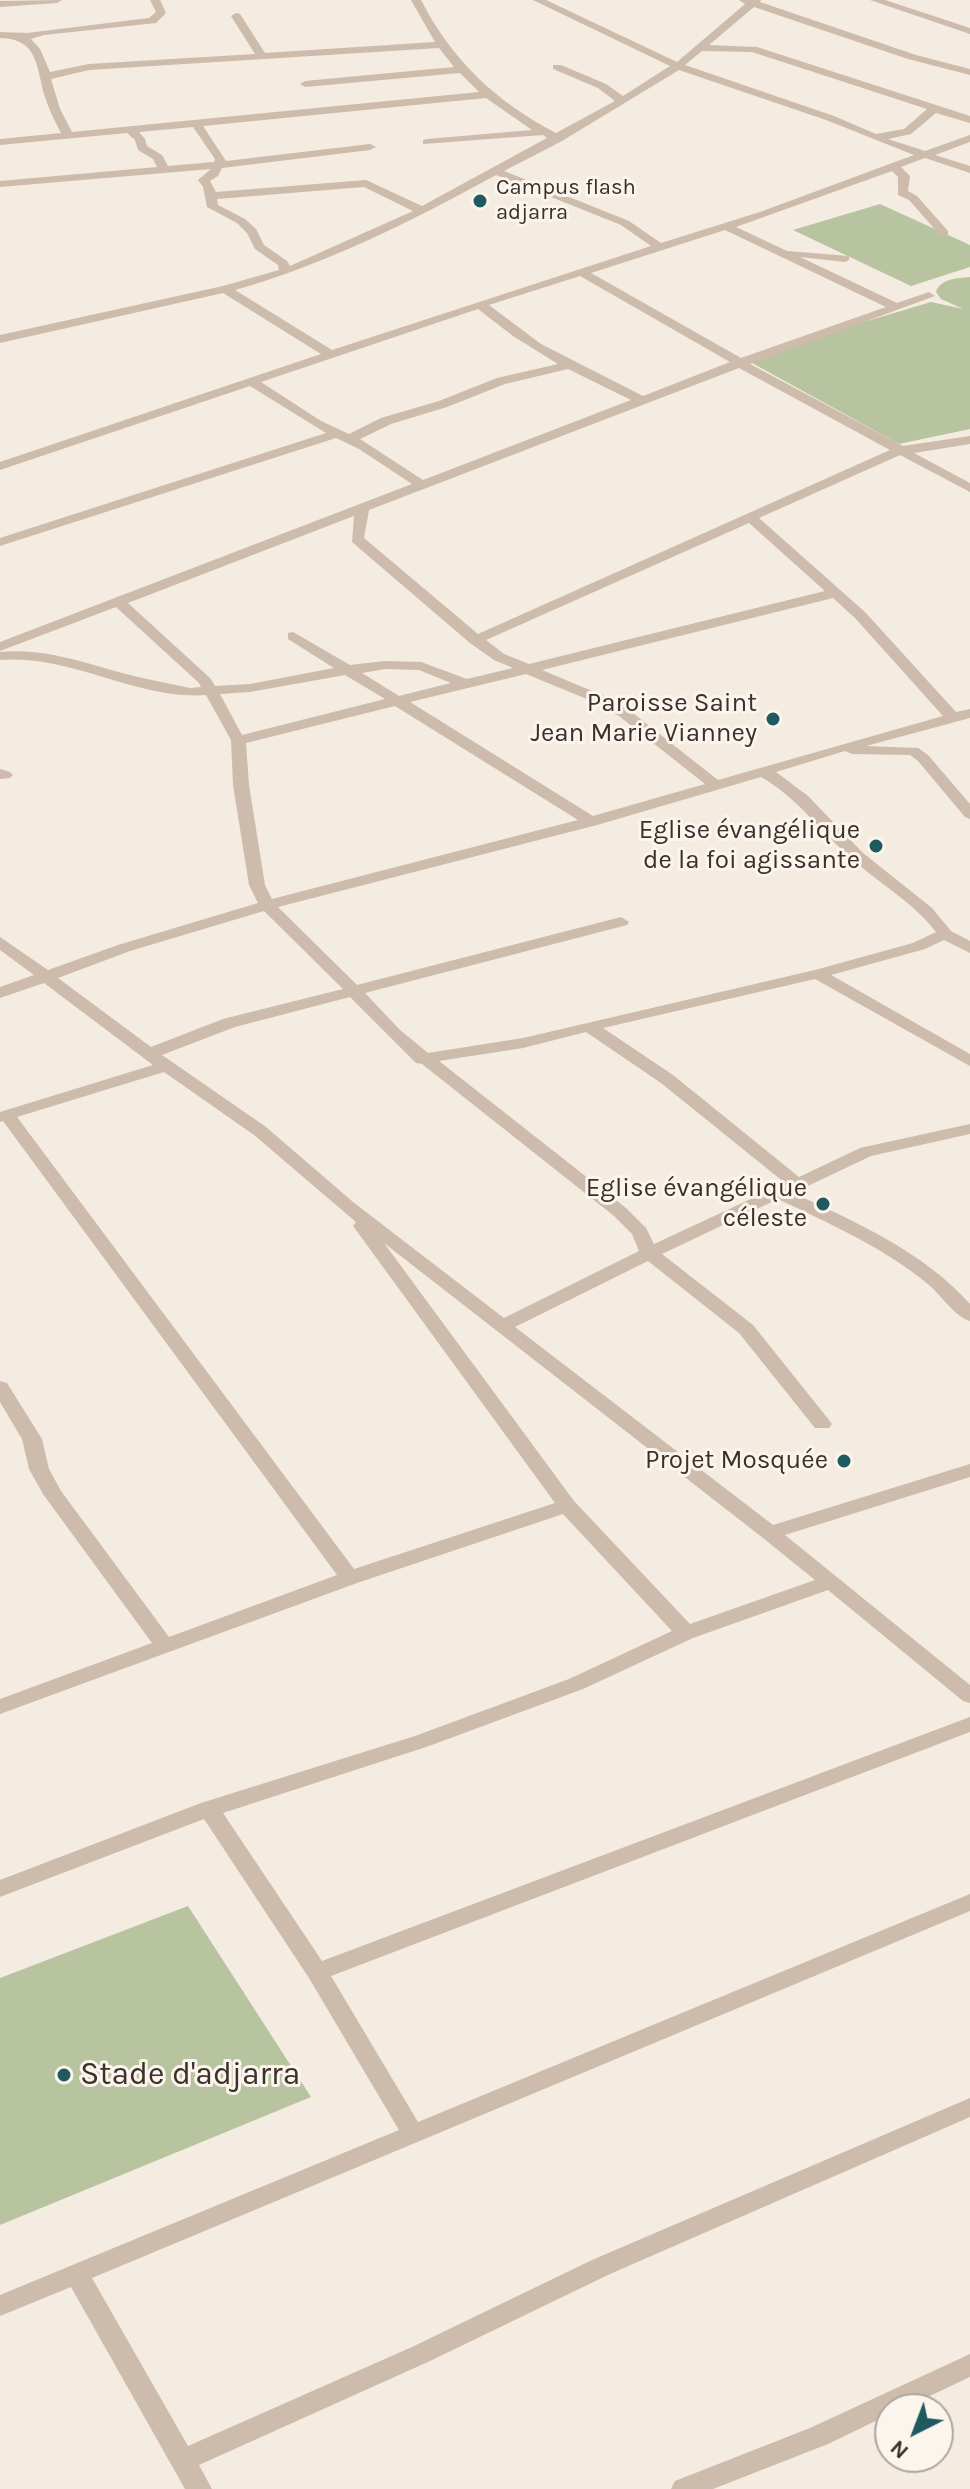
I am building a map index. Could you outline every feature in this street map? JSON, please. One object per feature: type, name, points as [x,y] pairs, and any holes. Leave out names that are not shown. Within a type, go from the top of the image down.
[{"type":"street","points":[[0,4],[152,21],[161,13],[155,0]]},
{"type":"street","points":[[416,0],[460,70],[485,95],[558,139]]},
{"type":"street","points":[[538,0],[678,66],[970,170]]},
{"type":"street","points":[[875,0],[970,31]]},
{"type":"street","points":[[0,339],[225,289],[286,272],[422,211],[558,139],[678,66],[702,48],[750,1],[912,57],[970,72]]},
{"type":"street","points":[[21,37],[57,12]]},
{"type":"street","points":[[236,16],[262,56]]},
{"type":"street","points":[[0,35],[21,37],[87,32]]},
{"type":"street","points":[[21,37],[28,40],[47,77],[53,106],[67,134]]},
{"type":"street","points":[[47,77],[89,67],[442,45]]},
{"type":"street","points":[[702,48],[753,49],[970,120]]},
{"type":"street","points":[[298,54],[306,65],[310,97]]},
{"type":"street","points":[[557,67],[602,86],[623,101]]},
{"type":"street","points":[[0,142],[196,123],[310,97],[460,70]]},
{"type":"street","points":[[310,97],[485,95]]},
{"type":"street","points":[[876,138],[907,132],[935,108]]},
{"type":"street","points":[[196,123],[221,159],[214,174],[204,180],[212,196],[213,207],[241,221],[259,247],[283,263],[286,272]]},
{"type":"street","points":[[130,130],[140,139],[142,148],[158,157],[164,170]]},
{"type":"street","points":[[427,142],[543,132]]},
{"type":"street","points":[[0,466],[657,245],[725,226],[970,138]]},
{"type":"street","points":[[0,184],[219,165],[370,147]]},
{"type":"street","points":[[895,167],[904,176],[902,193],[913,198],[944,233]]},
{"type":"street","points":[[495,171],[625,223],[657,245]]},
{"type":"street","points":[[212,196],[366,183],[422,211]]},
{"type":"street","points":[[725,226],[895,307]]},
{"type":"street","points":[[674,240],[717,238],[780,252],[845,258]]},
{"type":"street","points":[[580,271],[740,363],[970,488]]},
{"type":"street","points":[[225,289],[332,355]]},
{"type":"street","points":[[0,649],[740,363],[929,296]]},
{"type":"street","points":[[480,304],[505,327],[568,365],[643,401]]},
{"type":"street","points":[[0,542],[451,402],[501,381],[568,365]]},
{"type":"street","points":[[252,382],[423,486]]},
{"type":"street","points":[[475,640],[899,451],[970,440]]},
{"type":"street","points":[[362,510],[357,539],[475,640],[523,668],[599,699],[624,713],[715,785]]},
{"type":"street","points":[[750,517],[860,615],[951,716]]},
{"type":"street","points":[[238,740],[836,593]]},
{"type":"street","points":[[119,602],[205,681],[238,740],[241,785],[257,885],[267,905],[422,1059],[620,1212],[640,1232],[649,1253],[746,1329],[822,1424]]},
{"type":"street","points":[[293,636],[592,822]]},
{"type":"street","points":[[0,649],[59,659],[168,688],[213,692],[385,665],[421,666],[466,684]]},
{"type":"street","points":[[0,993],[124,948],[267,905],[592,822],[970,713]]},
{"type":"street","points":[[837,749],[913,751],[923,758],[970,814]]},
{"type":"street","points":[[762,771],[792,788],[858,856],[935,919],[945,934],[970,948]]},
{"type":"street","points":[[149,1054],[229,1023],[350,989],[621,922]]},
{"type":"street","points":[[422,1059],[523,1043],[817,974],[919,946],[945,934]]},
{"type":"street","points":[[0,942],[149,1054],[260,1131],[347,1206],[770,1533],[970,1696]]},
{"type":"street","points":[[817,974],[970,1061]]},
{"type":"street","points":[[591,1028],[667,1079],[797,1184]]},
{"type":"street","points":[[167,1066],[4,1116],[350,1578]]},
{"type":"street","points":[[501,1327],[649,1253],[866,1152],[970,1129]]},
{"type":"street","points":[[779,1193],[817,1211],[929,1275],[970,1315]]},
{"type":"street","points":[[347,1206],[567,1506],[686,1633]]},
{"type":"street","points":[[0,1387],[32,1439],[39,1469],[53,1494],[165,1646]]},
{"type":"street","points":[[770,1533],[970,1470]]},
{"type":"street","points":[[0,1707],[350,1578],[567,1506]]},
{"type":"street","points":[[0,1889],[209,1809],[464,1725],[576,1684],[686,1633],[828,1583]]},
{"type":"street","points":[[317,1972],[970,1724]]},
{"type":"street","points":[[209,1809],[317,1972],[412,2132]]},
{"type":"street","points":[[0,2306],[970,1902]]},
{"type":"street","points":[[184,2460],[421,2354],[601,2267],[970,2107]]},
{"type":"street","points":[[77,2275],[199,2489]]},
{"type":"street","points":[[684,2489],[819,2436],[970,2365]]},
{"type":"green space","points":[[880,204],[970,245],[970,267],[911,286],[793,230]]},
{"type":"green space","points":[[970,277],[970,429],[899,444],[743,358],[931,302],[963,309],[941,299],[936,292],[945,282]]},
{"type":"green space","points":[[188,1906],[311,2097],[0,2225],[0,1978]]},
{"type":"place","name":"Campus flash adjarra","points":[[480,201]]},
{"type":"place","name":"Paroisse Saint Jean Marie Vianney","points":[[773,719]]},
{"type":"place","name":"Eglise évangélique de la foi agissante","points":[[876,846]]},
{"type":"place","name":"Eglise évangélique céleste","points":[[823,1204]]},
{"type":"place","name":"Projet Mosquée","points":[[844,1461]]},
{"type":"place","name":"Stade d'adjarra","points":[[64,2075]]}]
